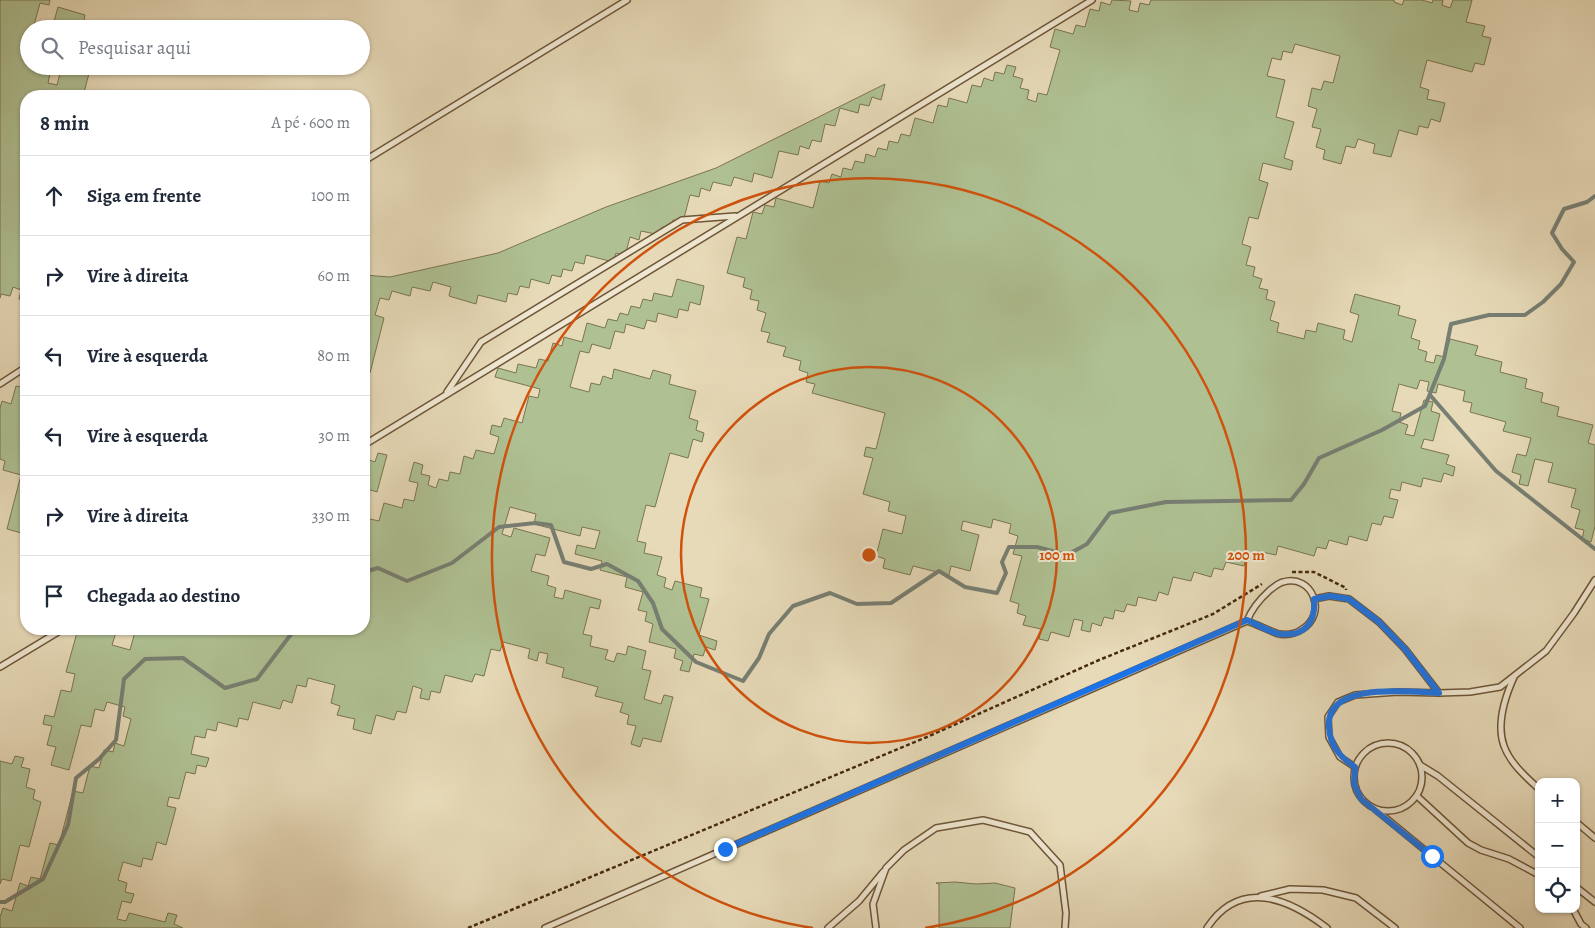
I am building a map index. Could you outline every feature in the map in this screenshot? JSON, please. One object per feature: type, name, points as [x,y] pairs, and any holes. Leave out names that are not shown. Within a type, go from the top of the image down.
[{"type":"lane","points":[[370,157],[627,0]]},
{"type":"lane","points":[[370,441],[1092,0]]},
{"type":"lane","points":[[446,395],[481,342],[489,337],[682,220],[738,216]]},
{"type":"lane","points":[[0,384],[20,372]]},
{"type":"lane","points":[[1355,767],[1340,757],[1329,737],[1328,717],[1338,702],[1355,695],[1398,692],[1470,692],[1500,687],[1546,651],[1595,580]]},
{"type":"lane","points":[[545,928],[1247,620],[1250,612],[1260,599],[1282,582],[1296,582],[1303,585],[1310,589],[1314,599],[1315,612],[1309,626],[1296,633],[1279,634],[1247,620]]},
{"type":"lane","points":[[1314,599],[1330,596],[1349,599],[1379,622],[1405,649],[1439,693]]},
{"type":"lane","points":[[0,667],[53,635]]},
{"type":"lane","points":[[1514,676],[1507,692],[1501,722],[1504,746],[1518,768],[1535,785]]},
{"type":"lane","points":[[1520,928],[1367,804],[1357,792],[1354,784],[1355,767],[1358,759],[1370,748],[1387,743],[1403,746],[1410,751],[1420,764],[1438,776],[1535,854]]},
{"type":"lane","points":[[1374,809],[1389,812],[1411,802],[1417,796],[1422,781],[1420,764]]},
{"type":"lane","points":[[1417,796],[1468,843],[1481,850],[1509,859],[1535,873]]},
{"type":"lane","points":[[828,928],[859,901],[886,868],[904,850],[936,828],[983,820],[1030,832],[1060,864],[1066,928]]},
{"type":"lane","points":[[1577,823],[1595,838]]},
{"type":"lane","points":[[876,928],[873,904],[886,868]]},
{"type":"lane","points":[[1207,928],[1213,919],[1234,902],[1290,889],[1323,890],[1356,898],[1395,928]]},
{"type":"lane","points":[[1580,890],[1595,902]]},
{"type":"lane","points":[[1261,896],[1289,903],[1327,928]]},
{"type":"lane","points":[[1575,913],[1581,924],[1586,928]]},
{"type":"path","points":[[1289,572],[1314,572],[1346,588],[1349,599]]},
{"type":"path","points":[[468,928],[927,737],[1099,660],[1213,614],[1268,581]]},
{"type":"green space","points":[[0,0],[50,0],[49,5],[40,3],[35,20],[20,20],[20,75],[50,75],[48,83],[57,85],[60,75],[89,75],[85,90],[20,90],[20,290],[13,287],[10,296],[1,294],[0,298]]},
{"type":"green space","points":[[1112,0],[1131,1],[1129,10],[1138,12],[1140,3],[1149,5],[1151,0],[1394,0],[1394,2],[1402,5],[1404,0],[1422,0],[1432,3],[1433,0],[1443,0],[1442,5],[1450,8],[1453,0],[1472,0],[1466,22],[1485,26],[1482,36],[1491,38],[1484,65],[1475,63],[1472,72],[1427,60],[1420,87],[1429,90],[1427,99],[1445,103],[1440,122],[1431,119],[1428,128],[1419,126],[1417,135],[1399,130],[1391,157],[1373,153],[1375,144],[1358,139],[1355,148],[1346,146],[1341,164],[1323,159],[1325,150],[1316,147],[1321,129],[1312,127],[1317,109],[1308,106],[1312,88],[1321,90],[1324,81],[1333,83],[1340,56],[1295,44],[1292,53],[1283,51],[1281,60],[1272,58],[1267,76],[1285,80],[1276,117],[1294,122],[1284,158],[1293,161],[1291,170],[1263,163],[1259,180],[1268,183],[1258,219],[1249,217],[1242,244],[1251,247],[1246,265],[1255,267],[1253,276],[1262,279],[1259,288],[1268,290],[1266,299],[1275,302],[1270,320],[1279,323],[1277,332],[1304,339],[1306,330],[1316,332],[1318,323],[1345,330],[1343,339],[1352,342],[1359,315],[1350,312],[1355,294],[1400,306],[1398,315],[1416,320],[1411,338],[1420,341],[1418,349],[1427,352],[1425,361],[1434,363],[1436,355],[1445,357],[1450,339],[1478,346],[1475,355],[1502,362],[1500,372],[1527,379],[1525,388],[1543,393],[1541,402],[1559,407],[1557,416],[1593,425],[1588,443],[1595,445],[1595,526],[1591,542],[1582,539],[1584,530],[1575,528],[1580,510],[1571,507],[1576,489],[1548,482],[1553,463],[1535,459],[1528,486],[1519,484],[1521,475],[1512,472],[1517,454],[1526,456],[1531,438],[1503,431],[1506,422],[1470,412],[1472,403],[1463,401],[1465,391],[1438,384],[1436,393],[1427,391],[1429,382],[1420,380],[1417,389],[1399,384],[1392,411],[1401,413],[1399,422],[1408,425],[1405,434],[1414,436],[1424,400],[1433,402],[1431,411],[1440,414],[1433,441],[1424,439],[1421,448],[1449,455],[1446,464],[1455,467],[1453,476],[1444,473],[1441,482],[1423,478],[1421,487],[1402,482],[1400,491],[1391,489],[1389,498],[1398,500],[1393,518],[1384,516],[1381,525],[1372,523],[1367,541],[1349,536],[1347,545],[1329,540],[1326,549],[1317,547],[1314,556],[1278,546],[1276,555],[1257,551],[1255,560],[1246,557],[1244,566],[1226,562],[1223,570],[1214,568],[1211,577],[1194,572],[1191,581],[1173,577],[1168,595],[1159,592],[1156,601],[1138,597],[1136,606],[1127,604],[1124,612],[1115,610],[1113,619],[1104,617],[1101,626],[1092,623],[1090,632],[1081,630],[1083,621],[1074,619],[1069,637],[1051,632],[1048,641],[1039,639],[1041,629],[1023,625],[1026,616],[1017,613],[1019,604],[1010,601],[1022,556],[1013,554],[1018,536],[1009,533],[1011,524],[993,519],[991,528],[963,521],[961,530],[979,535],[970,571],[951,566],[949,575],[913,566],[910,575],[883,568],[885,559],[876,556],[883,529],[902,534],[906,516],[888,511],[890,502],[863,494],[873,458],[864,456],[866,447],[876,449],[885,413],[812,393],[815,384],[806,382],[808,373],[799,370],[801,361],[783,356],[786,347],[767,342],[770,333],[761,331],[766,313],[757,310],[759,301],[750,299],[752,290],[743,287],[745,278],[727,273],[737,237],[746,239],[753,212],[762,214],[765,205],[774,207],[776,198],[813,208],[820,181],[829,183],[832,174],[841,177],[843,168],[852,170],[855,161],[864,163],[866,154],[875,157],[878,148],[887,150],[889,141],[898,143],[901,134],[910,136],[915,118],[933,123],[938,105],[947,107],[949,98],[967,103],[972,85],[981,87],[984,78],[993,81],[995,72],[1004,74],[1007,65],[1016,67],[1013,76],[1023,79],[1020,88],[1029,90],[1027,99],[1036,102],[1038,93],[1047,95],[1060,50],[1050,47],[1055,29],[1073,34],[1076,25],[1085,27],[1090,9],[1099,11],[1101,2],[1110,5]]},
{"type":"green space","points":[[58,7],[85,15],[84,20],[54,20]]},
{"type":"green space","points":[[885,84],[881,100],[872,97],[869,106],[860,104],[858,113],[840,108],[835,126],[825,124],[821,142],[812,140],[809,149],[800,146],[798,155],[779,151],[772,178],[754,173],[752,182],[734,177],[731,186],[713,182],[710,191],[701,188],[699,197],[690,195],[683,222],[673,220],[671,229],[662,227],[660,235],[641,231],[639,240],[630,237],[625,256],[616,253],[613,262],[586,255],[584,264],[575,262],[572,271],[563,269],[561,277],[552,275],[549,284],[531,279],[529,288],[520,286],[517,295],[508,293],[506,302],[478,295],[476,304],[449,296],[451,287],[433,282],[430,291],[412,287],[410,296],[392,291],[389,300],[380,298],[375,315],[384,318],[370,373],[370,275],[390,277],[498,253],[606,207],[716,168]]},
{"type":"green space","points":[[677,279],[704,286],[700,305],[690,302],[688,311],[679,309],[677,318],[658,313],[656,322],[647,320],[644,329],[626,324],[624,333],[615,331],[610,349],[592,344],[589,353],[580,351],[570,387],[589,392],[591,383],[600,385],[603,376],[612,379],[614,369],[650,379],[653,370],[671,375],[669,384],[696,391],[689,418],[698,421],[696,430],[704,433],[702,442],[693,439],[688,458],[670,453],[655,507],[646,505],[637,541],[646,543],[644,553],[662,557],[657,575],[666,578],[664,587],[672,590],[675,581],[702,588],[700,597],[709,599],[699,635],[717,641],[715,650],[706,647],[703,656],[694,654],[689,672],[680,670],[683,661],[674,658],[676,649],[649,642],[653,624],[645,621],[647,612],[638,610],[643,592],[625,587],[627,577],[600,570],[602,561],[575,554],[577,545],[595,549],[600,531],[582,527],[580,536],[534,524],[536,514],[510,507],[502,534],[511,537],[514,528],[550,538],[545,556],[536,554],[531,571],[549,576],[547,585],[556,588],[554,597],[563,599],[565,590],[601,600],[599,609],[590,607],[583,634],[592,636],[590,646],[608,650],[605,659],[614,662],[617,653],[626,655],[628,646],[646,651],[642,669],[651,671],[644,699],[661,704],[664,695],[673,697],[661,742],[643,738],[640,747],[631,744],[636,726],[627,724],[629,715],[620,712],[623,703],[595,696],[598,687],[562,677],[564,668],[546,663],[548,654],[539,652],[537,661],[528,658],[530,649],[503,642],[500,651],[491,649],[484,676],[475,674],[472,682],[445,675],[440,693],[431,691],[429,700],[420,698],[422,689],[413,686],[406,713],[397,711],[394,720],[376,715],[371,734],[353,729],[355,719],[337,715],[340,706],[331,703],[335,685],[308,678],[306,687],[297,685],[292,703],[283,700],[280,709],[253,702],[248,720],[239,718],[237,727],[218,722],[216,731],[207,729],[205,738],[195,736],[191,754],[209,758],[206,767],[197,765],[195,774],[186,772],[179,799],[169,797],[167,806],[176,808],[166,845],[157,842],[152,860],[143,858],[141,867],[123,862],[118,880],[127,883],[125,892],[134,894],[131,903],[122,901],[117,919],[126,921],[129,913],[165,922],[168,913],[177,915],[174,924],[183,928],[0,928],[0,917],[3,908],[12,911],[20,883],[28,886],[31,877],[40,879],[50,843],[59,845],[73,791],[83,793],[90,766],[99,768],[104,750],[113,752],[115,743],[124,746],[131,719],[123,716],[125,707],[107,702],[104,711],[95,709],[91,727],[81,725],[69,770],[51,765],[56,747],[47,745],[52,726],[43,724],[45,715],[54,717],[61,690],[71,692],[75,674],[66,672],[76,635],[115,635],[112,645],[130,650],[134,635],[370,635],[370,519],[379,521],[384,503],[402,508],[404,499],[414,501],[418,483],[409,481],[414,462],[423,465],[421,474],[430,476],[428,485],[436,488],[439,479],[448,481],[450,472],[460,474],[464,456],[473,459],[476,450],[494,454],[499,437],[490,434],[492,425],[501,427],[504,418],[522,423],[529,396],[538,398],[540,389],[495,377],[498,368],[516,373],[518,364],[536,368],[539,359],[548,361],[553,343],[562,346],[564,337],[582,342],[587,323],[605,328],[608,319],[617,321],[620,313],[628,315],[631,306],[640,308],[643,299],[652,301],[654,293],[672,297]]},
{"type":"green space","points":[[16,386],[20,387],[20,475],[3,470],[5,461],[0,459],[0,408],[2,401],[11,404]]},
{"type":"green space","points":[[378,453],[387,455],[377,492],[370,490],[370,460],[375,462]]},
{"type":"green space","points":[[20,479],[20,533],[7,529]]},
{"type":"green space","points":[[15,756],[24,758],[21,767],[30,769],[26,787],[35,790],[33,799],[41,802],[29,847],[20,845],[11,881],[2,879],[0,884],[0,761],[12,764]]},
{"type":"green space","points":[[936,883],[995,883],[1015,888],[1010,928],[939,928],[939,884]]},
{"type":"waterway","points":[[370,570],[378,568],[407,581],[452,563],[499,527],[535,523],[551,525],[564,562],[591,569],[607,564],[638,581],[653,603],[662,629],[696,662],[743,681],[759,658],[769,634],[793,606],[830,593],[857,604],[891,603],[939,571],[965,587],[997,593],[1006,573],[1002,562],[1009,547],[1037,547],[1067,555],[1087,544],[1110,513],[1166,502],[1291,500],[1304,484],[1319,458],[1382,430],[1425,406],[1444,359],[1451,324],[1489,315],[1525,315],[1543,302],[1561,284],[1574,262],[1562,249],[1552,233],[1564,209],[1587,202],[1595,196]]},
{"type":"waterway","points":[[1430,395],[1496,471],[1595,549]]},
{"type":"waterway","points":[[0,902],[5,902],[43,879],[68,825],[76,778],[99,759],[116,740],[124,679],[145,659],[183,658],[225,688],[257,679],[290,635]]},
{"type":"route","points":[[725,849],[1247,620],[1279,634],[1296,633],[1309,626],[1315,612],[1314,599],[1330,596],[1349,599],[1379,622],[1405,649],[1439,693],[1398,692],[1355,695],[1338,702],[1328,717],[1329,737],[1340,757],[1355,767],[1354,784],[1361,799],[1432,856]]}]
